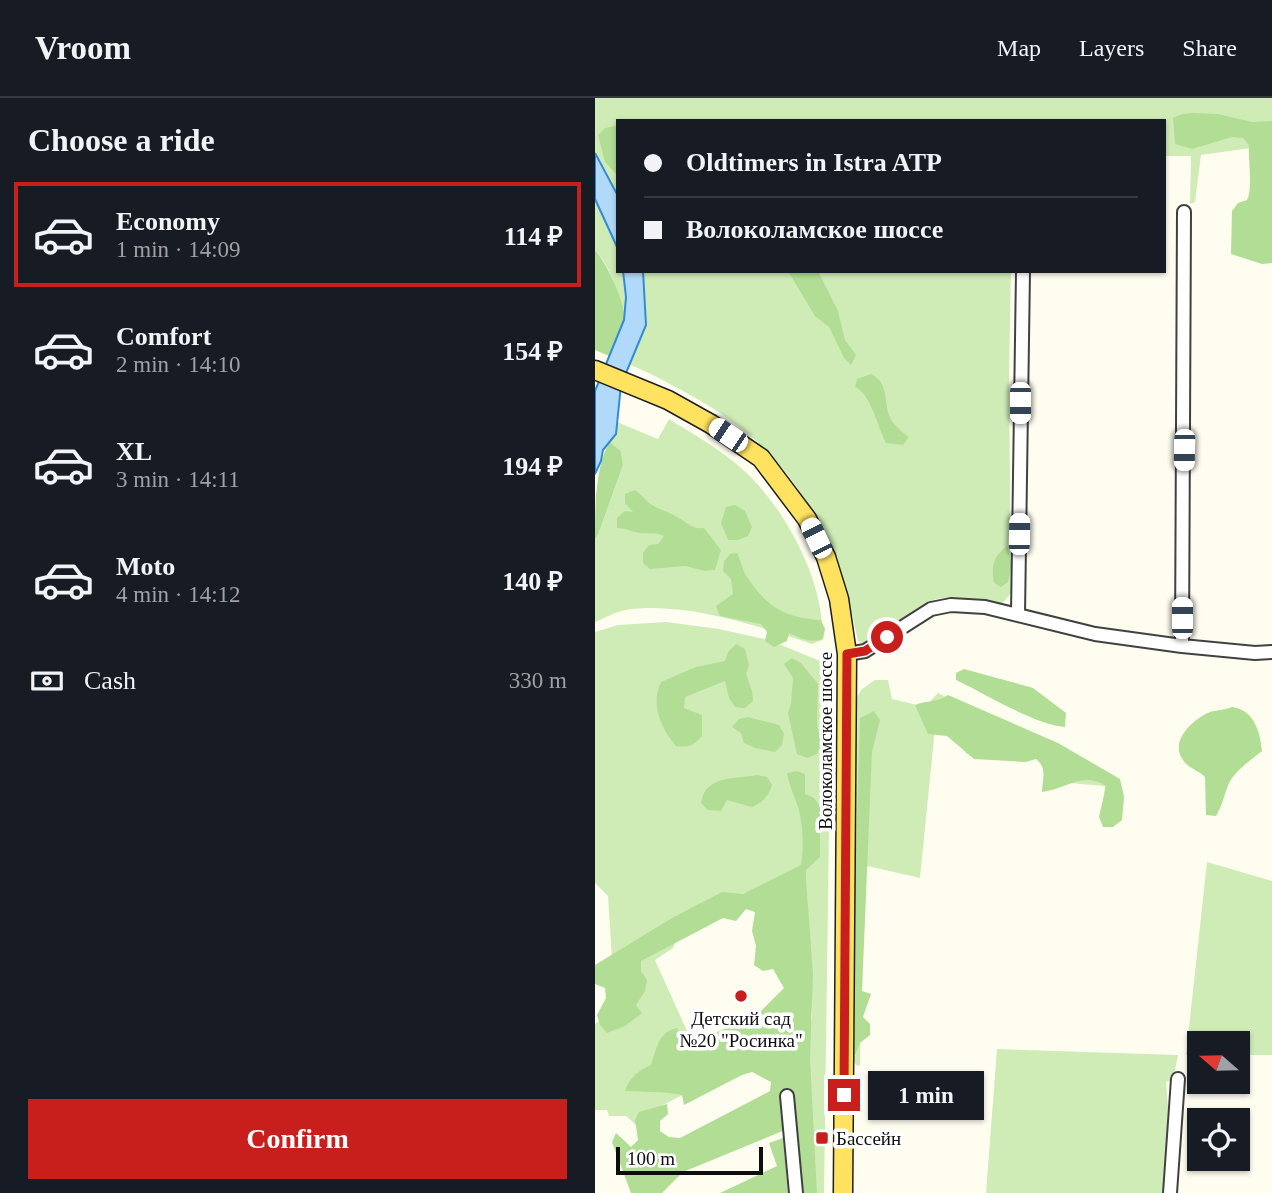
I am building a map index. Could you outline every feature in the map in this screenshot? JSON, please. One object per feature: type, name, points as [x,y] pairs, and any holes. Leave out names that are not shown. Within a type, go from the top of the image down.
[{"type":"main road","name":"Волоколамское шоссе","points":[[595,370],[668,400],[711,424],[761,458],[807,519],[826,557],[839,599],[847,654],[843,1193]]},
{"type":"street","points":[[1182,646],[1184,212]]},
{"type":"street","points":[[1018,614],[1023,273]]},
{"type":"street","points":[[847,654],[865,651],[931,608],[951,605],[985,607],[1095,634],[1182,646],[1255,653],[1272,652]]},
{"type":"street","points":[[1170,1193],[1178,1079]]},
{"type":"street","points":[[787,1096],[796,1193]]},
{"type":"green space","points":[[595,98],[1272,98],[1272,145],[1201,155],[1195,202],[1190,204],[1191,156],[1166,156],[1166,119],[616,119],[616,192],[595,153]]},
{"type":"green space","points":[[1193,113],[1218,114],[1252,122],[1272,121],[1272,263],[1262,264],[1231,254],[1232,211],[1238,203],[1247,200],[1249,195],[1249,145],[1243,138],[1232,137],[1192,149],[1175,144],[1173,118]]},
{"type":"green space","points":[[616,127],[616,174],[605,162],[598,135],[605,128]]},
{"type":"green space","points":[[595,199],[616,244],[616,273],[623,273],[626,297],[624,320],[610,274],[595,250]]},
{"type":"green space","points":[[595,250],[614,283],[624,313],[622,329],[609,356],[595,350]]},
{"type":"green space","points":[[643,273],[1011,273],[1011,593],[1002,604],[961,598],[930,601],[870,648],[858,641],[833,549],[807,502],[778,463],[745,431],[726,417],[683,391],[630,365],[646,325]]},
{"type":"green space","points":[[789,273],[820,275],[838,311],[845,340],[856,355],[851,365],[844,358],[829,327],[815,316]]},
{"type":"green space","points":[[871,374],[883,386],[890,418],[897,428],[909,437],[903,445],[886,443],[870,404],[855,387],[857,379]]},
{"type":"green space","points":[[669,419],[733,461],[772,502],[787,524],[809,570],[817,594],[822,640],[812,644],[720,617],[672,609],[625,610],[595,622],[595,539],[623,465],[621,451],[610,442],[616,434],[617,422],[658,439]]},
{"type":"green space","points":[[610,442],[621,451],[623,465],[595,539],[599,475]]},
{"type":"green space","points":[[635,490],[652,505],[693,527],[704,528],[721,550],[715,570],[705,571],[685,566],[650,569],[643,563],[643,553],[649,545],[658,544],[664,536],[617,528],[617,518],[625,511],[633,512],[625,503],[625,494]]},
{"type":"green space","points":[[735,505],[745,511],[752,527],[748,536],[728,540],[721,523],[726,507]]},
{"type":"green space","points":[[1007,546],[1012,565],[1008,582],[1001,587],[994,583],[993,567],[996,558]]},
{"type":"green space","points":[[737,553],[745,574],[768,602],[785,613],[821,620],[825,629],[823,639],[802,639],[789,633],[787,641],[774,647],[765,641],[767,632],[761,624],[720,616],[716,606],[733,594],[731,579],[723,571],[724,561],[730,554]]},
{"type":"green space","points":[[666,622],[719,629],[769,640],[820,661],[827,667],[831,681],[824,1193],[800,1193],[805,1027],[812,1019],[812,972],[797,877],[732,897],[688,915],[673,948],[655,960],[706,1073],[774,1048],[659,1107],[637,1126],[626,1116],[609,1116],[607,1110],[595,1110],[595,1024],[606,1016],[612,960],[608,896],[595,883],[595,632],[618,625]]},
{"type":"green space","points":[[736,644],[745,649],[749,665],[746,674],[753,701],[745,708],[735,707],[729,698],[725,681],[685,697],[684,708],[702,715],[702,736],[691,745],[676,746],[666,732],[657,708],[661,682],[696,667],[725,661],[728,652]]},
{"type":"green space","points":[[792,658],[801,663],[818,684],[817,724],[821,744],[817,754],[807,758],[797,754],[788,713],[793,678],[784,664]]},
{"type":"green space","points":[[964,669],[1033,688],[1066,713],[1065,727],[1024,715],[956,680],[956,673]]},
{"type":"green space","points":[[875,680],[888,680],[892,699],[925,707],[938,693],[1107,773],[1122,787],[1123,802],[1116,819],[1111,823],[1101,822],[1105,786],[1069,783],[1045,757],[966,754],[966,746],[935,728],[920,878],[863,865],[860,1066],[856,1065],[851,1056],[857,697],[862,689]]},
{"type":"green space","points":[[948,695],[1058,743],[1120,779],[1124,797],[1122,820],[1113,827],[1103,827],[1099,817],[1106,786],[1097,782],[1074,782],[1042,792],[1043,770],[1036,759],[1026,762],[974,759],[947,736],[928,734],[915,705]]},
{"type":"green space","points":[[1232,707],[1251,717],[1260,736],[1262,751],[1232,778],[1216,816],[1206,815],[1205,777],[1185,763],[1179,753],[1179,745],[1190,725],[1210,712]]},
{"type":"green space","points":[[874,711],[880,720],[872,752],[862,991],[871,994],[863,1017],[870,1024],[870,1035],[860,1043],[855,1055],[850,1047],[860,718]]},
{"type":"green space","points":[[748,717],[779,725],[784,734],[782,745],[775,752],[744,743],[741,733],[732,727],[739,719]]},
{"type":"green space","points":[[797,771],[805,774],[805,794],[814,798],[820,806],[820,857],[806,870],[813,974],[810,1059],[817,1193],[797,1193],[785,1130],[683,1172],[662,1193],[631,1193],[612,1142],[616,1133],[631,1147],[638,1140],[635,1120],[639,1112],[667,1104],[668,1114],[660,1121],[660,1131],[669,1137],[680,1138],[770,1091],[771,1082],[752,1072],[684,1105],[682,1095],[625,1091],[635,1075],[651,1065],[662,1037],[677,1028],[689,1044],[757,1015],[784,988],[773,969],[763,971],[754,965],[756,946],[752,931],[755,912],[746,909],[736,921],[723,918],[641,961],[641,971],[647,980],[645,991],[636,1005],[642,1013],[625,1026],[607,1033],[600,1025],[597,1015],[606,998],[605,988],[595,984],[595,965],[672,918],[722,892],[743,894],[801,865],[801,820],[787,773]]},
{"type":"green space","points":[[757,775],[767,777],[772,785],[767,796],[752,807],[727,800],[721,811],[708,810],[701,803],[708,787],[715,783]]},
{"type":"green space","points":[[1207,862],[1272,881],[1272,1055],[1250,1055],[1250,1031],[1189,1031]]},
{"type":"green space","points":[[997,1049],[1178,1055],[1173,1080],[1166,1082],[1168,1108],[1164,1193],[986,1193]]},
{"type":"green space","points":[[783,1138],[788,1193],[720,1193],[777,1166],[769,1143]]},
{"type":"water","points":[[595,153],[616,192],[616,245],[595,199]]},
{"type":"water","points":[[623,273],[643,273],[646,325],[621,385],[616,434],[603,450],[595,474],[595,391],[624,320],[626,297]]},
{"type":"place","name":"Детский сад №20 \"Росинка\"","points":[[741,996]]},
{"type":"place","name":"Бассейн","points":[[822,1138]]},
{"type":"route","points":[[844,1095],[847,654],[865,651],[887,637]]}]
